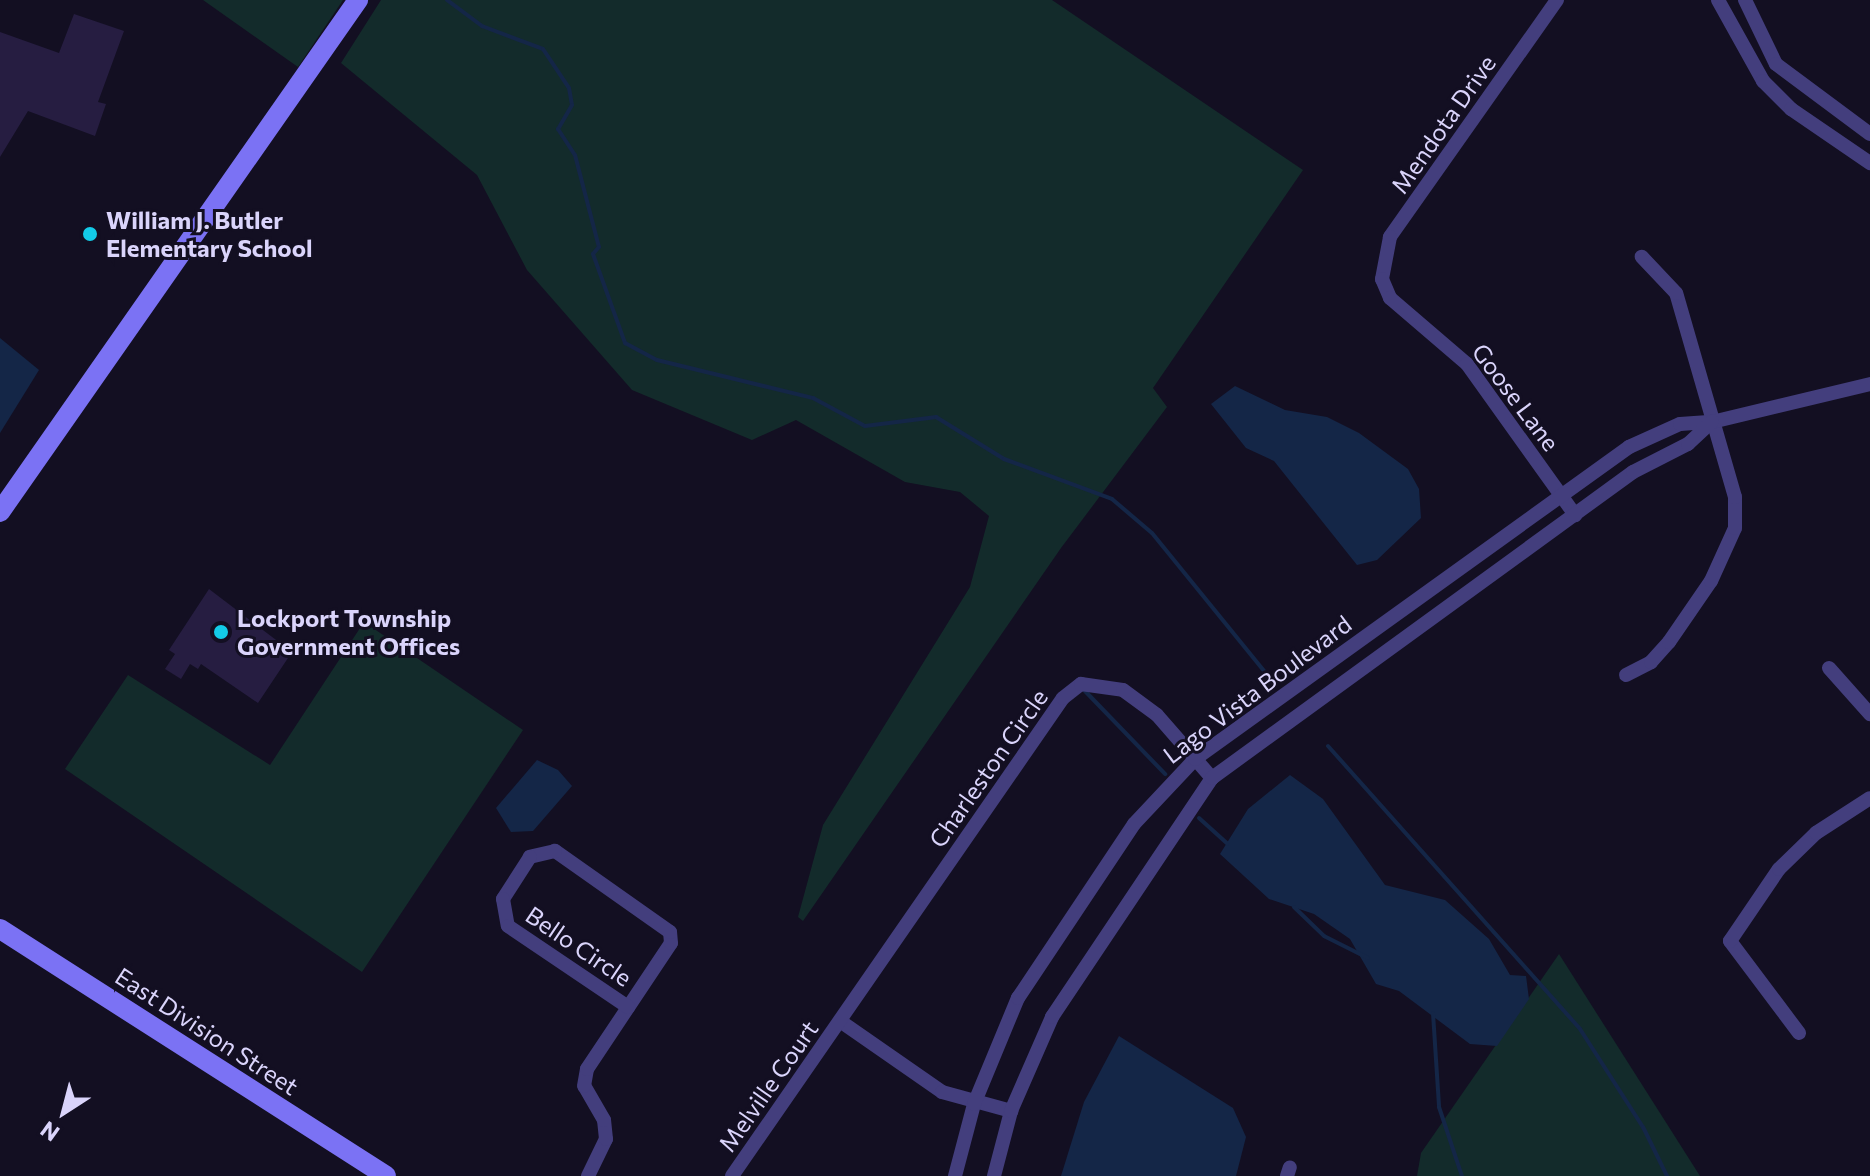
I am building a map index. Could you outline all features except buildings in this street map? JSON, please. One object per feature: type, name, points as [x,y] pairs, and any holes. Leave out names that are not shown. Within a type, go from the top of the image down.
[{"type":"street","points":[[0,512],[358,0]]},
{"type":"street","name":"Mendota Drive","points":[[1382,279],[1390,237],[1557,0]]},
{"type":"street","points":[[1718,0],[1763,81],[1791,109],[1870,163]]},
{"type":"street","points":[[1745,0],[1776,64],[1870,134]]},
{"type":"street","points":[[1626,675],[1651,662],[1669,642],[1711,581],[1735,528],[1735,497],[1676,293],[1642,257]]},
{"type":"street","name":"Goose Lane","points":[[1382,279],[1390,298],[1467,364],[1575,515]]},
{"type":"street","name":"Lago Vista Boulevard","points":[[955,1176],[974,1104],[1018,998],[1051,945],[1161,790],[1195,759],[1629,447],[1680,424],[1712,422],[1870,384]]},
{"type":"street","name":"Lago Vista Boulevard","points":[[994,1176],[1011,1111],[1052,1017],[1212,778],[1575,515],[1712,422]]},
{"type":"street","points":[[1829,668],[1870,714]]},
{"type":"street","name":"Charleston Circle","points":[[840,1021],[1063,698],[1081,684],[1123,690],[1157,715],[1212,778]]},
{"type":"street","points":[[1799,1033],[1730,941],[1779,869],[1816,833],[1870,798]]},
{"type":"street","name":"Bello Circle","points":[[555,851],[670,932],[671,943],[628,1007],[508,926],[503,899],[530,857],[555,851]]},
{"type":"street","name":"East Division Street","points":[[0,929],[386,1176]]},
{"type":"street","points":[[588,1176],[606,1139],[604,1120],[584,1086],[587,1069],[628,1007]]},
{"type":"street","points":[[840,1021],[942,1092],[974,1104],[1011,1111]]},
{"type":"street","name":"Melville Court","points":[[732,1176],[840,1021]]},
{"type":"green space","points":[[203,0],[343,0],[298,67]]},
{"type":"green space","points":[[381,0],[1052,0],[1303,170],[1153,388],[1167,407],[1061,548],[803,921],[798,917],[823,825],[970,587],[989,516],[960,492],[905,482],[796,420],[752,440],[632,390],[527,270],[477,175],[341,63]]},
{"type":"green space","points":[[364,622],[523,730],[362,972],[65,769],[128,675],[270,765]]},
{"type":"green space","points":[[1559,954],[1700,1176],[1417,1176],[1421,1153]]},
{"type":"water","points":[[0,338],[39,370],[0,433]]},
{"type":"water","points":[[1235,386],[1285,410],[1327,417],[1359,433],[1408,469],[1419,489],[1421,518],[1377,560],[1357,565],[1274,461],[1246,448],[1211,404]]},
{"type":"water","points":[[537,760],[558,770],[572,786],[533,831],[511,832],[496,808]]},
{"type":"water","points":[[1290,775],[1323,799],[1385,885],[1445,900],[1489,939],[1510,975],[1526,976],[1529,999],[1497,1046],[1470,1044],[1399,991],[1376,984],[1350,939],[1314,914],[1269,899],[1220,854],[1248,809]]},
{"type":"water","points":[[1119,1036],[1233,1108],[1246,1137],[1236,1176],[1061,1176],[1084,1102]]},
{"type":"waterway","points":[[447,0],[482,26],[543,49],[569,88],[572,105],[558,129],[575,155],[599,247],[593,254],[625,343],[657,360],[813,398],[865,426],[936,417],[1004,459],[1112,499],[1152,533],[1265,672]]},
{"type":"waterway","points":[[1084,690],[1165,774]]},
{"type":"waterway","points":[[1328,746],[1580,1029],[1643,1127],[1667,1176]]},
{"type":"waterway","points":[[1199,818],[1227,843]]},
{"type":"waterway","points":[[1294,907],[1324,936],[1368,958]]},
{"type":"waterway","points":[[1433,1013],[1439,1107],[1462,1176]]},
{"type":"place","name":"William J. Butler Elementary School","points":[[90,234]]},
{"type":"place","name":"Lockport Township Government Offices","points":[[221,632]]}]
